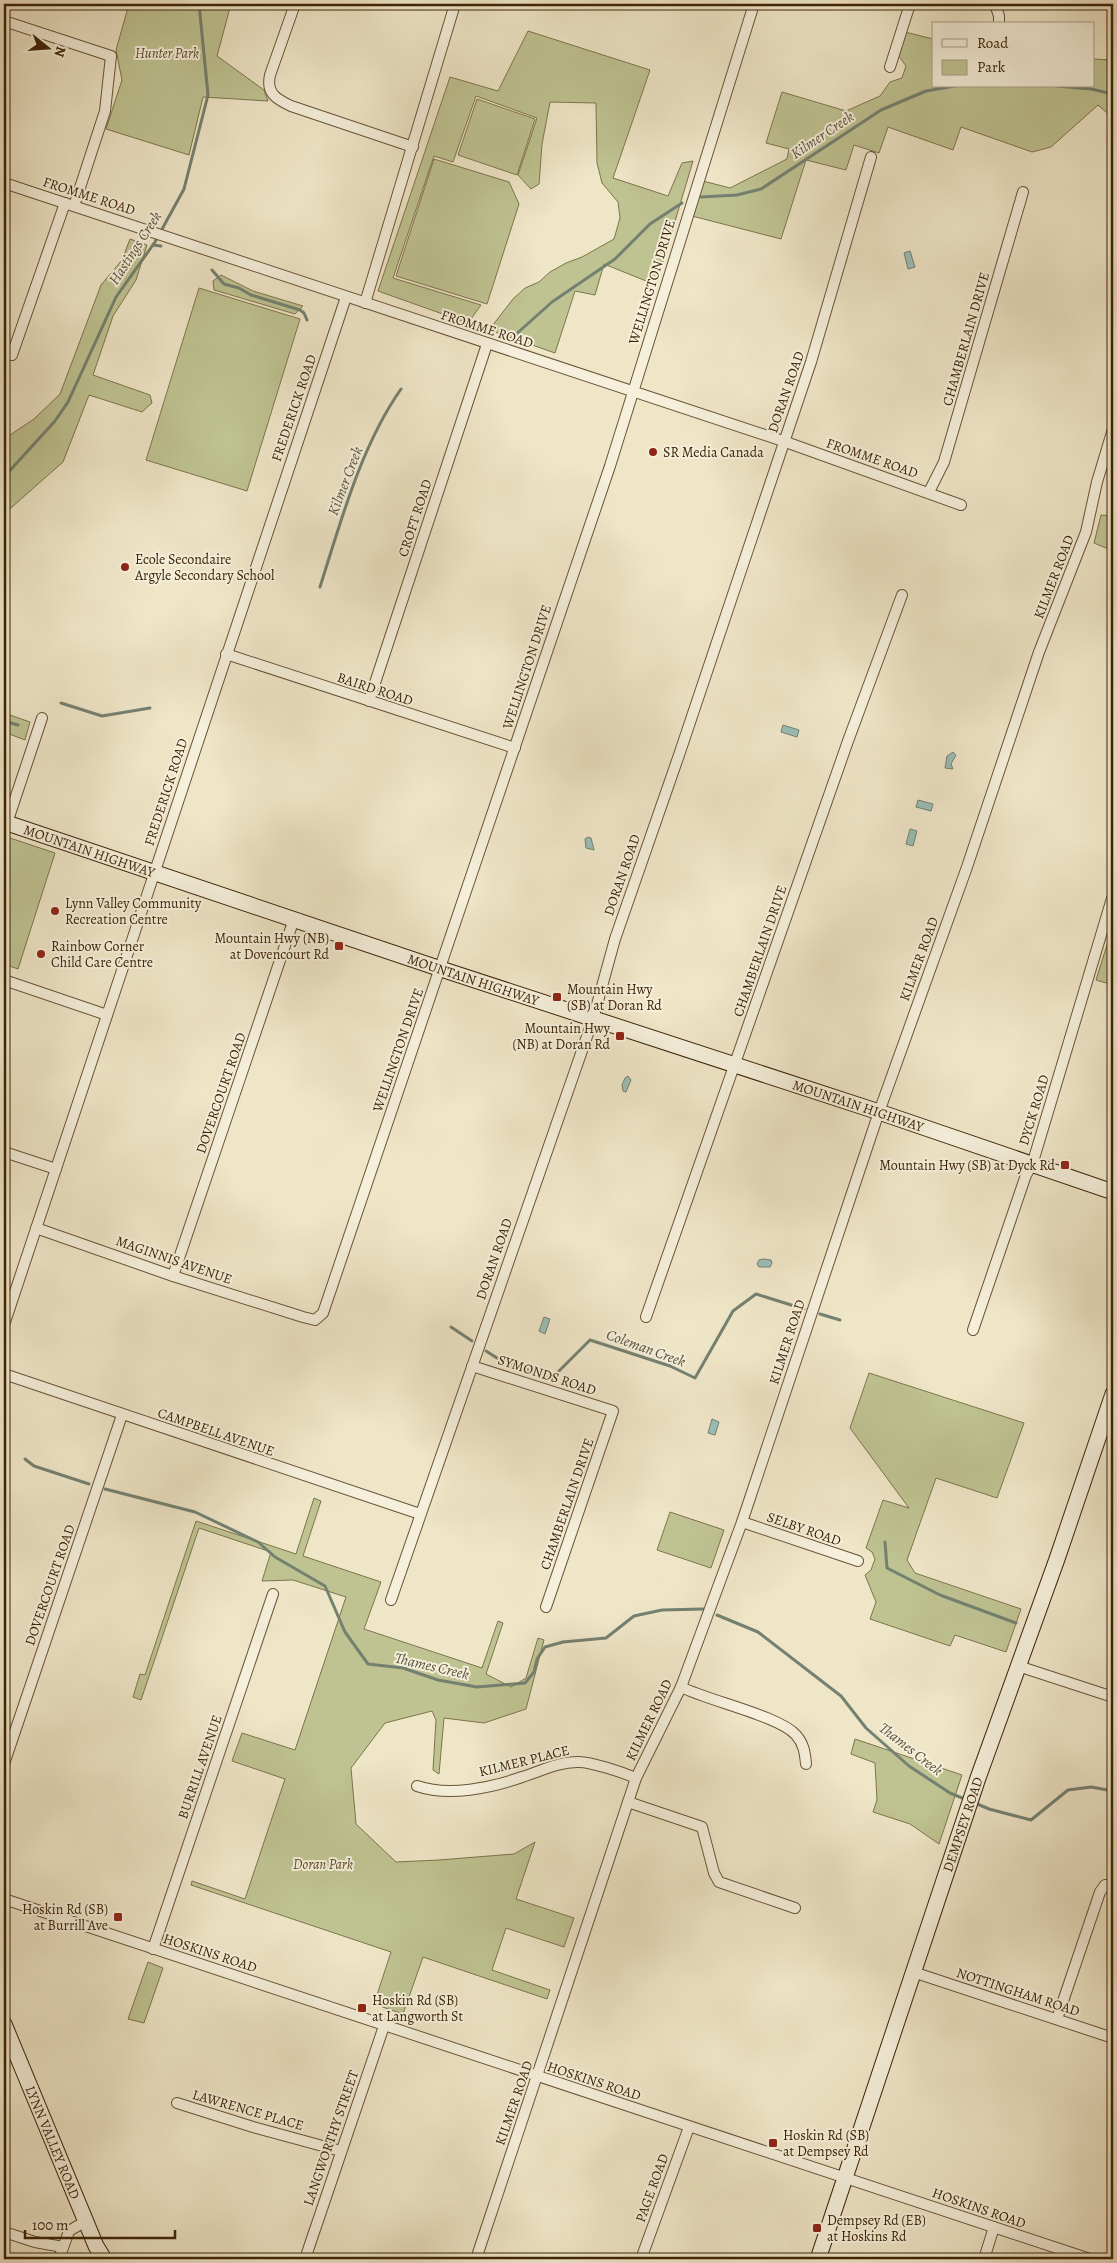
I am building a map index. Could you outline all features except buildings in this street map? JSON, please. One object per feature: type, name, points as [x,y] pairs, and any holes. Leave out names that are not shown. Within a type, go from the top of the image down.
[{"type":"street","points":[[295,4],[270,75],[268,83],[270,92],[278,100],[291,106],[413,147]]},
{"type":"street","points":[[365,303],[455,4]]},
{"type":"street","name":"WELLINGTON DRIVE","points":[[303,1317],[315,1320],[323,1313],[327,1304],[516,748],[539,672],[633,392],[754,4]]},
{"type":"street","points":[[890,67],[910,4]]},
{"type":"street","points":[[995,4],[999,22]]},
{"type":"street","points":[[4,21],[111,56],[105,111],[12,355]]},
{"type":"street","name":"DORAN ROAD","points":[[391,1600],[593,1019],[615,939],[811,362],[871,157]]},
{"type":"street","name":"FROMME ROAD","points":[[4,183],[783,441],[961,505]]},
{"type":"street","name":"CHAMBERLAIN DRIVE","points":[[929,492],[944,462],[1024,192]]},
{"type":"street","name":"FREDERICK ROAD","points":[[4,1325],[346,297]]},
{"type":"street","name":"CROFT ROAD","points":[[369,701],[487,344]]},
{"type":"street","name":"KILMER ROAD","points":[[476,2259],[636,1778],[682,1687],[742,1522],[879,1112],[967,867],[1039,652],[1086,532],[1097,482],[1113,429]]},
{"type":"street","name":"CHAMBERLAIN DRIVE","points":[[646,1317],[902,595]]},
{"type":"street","name":"BAIRD ROAD","points":[[226,654],[516,748]]},
{"type":"street","points":[[5,822],[42,718]]},
{"type":"street","name":"MOUNTAIN HIGHWAY","points":[[5,822],[441,969],[879,1112],[1113,1192]]},
{"type":"street","name":"DYCK ROAD","points":[[973,1330],[1026,1175],[1032,1165],[1113,895]]},
{"type":"street","name":"DOVERCOURT ROAD","points":[[173,1276],[294,919]]},
{"type":"street","points":[[4,980],[107,1015]]},
{"type":"street","points":[[4,1152],[56,1169]]},
{"type":"street","name":"MAGINNIS AVENUE","points":[[36,1228],[173,1276],[303,1317]]},
{"type":"street","name":"SYMONDS ROAD","points":[[472,1366],[613,1411]]},
{"type":"street","name":"CAMPBELL AVENUE","points":[[4,1374],[420,1514]]},
{"type":"street","name":"DEMPSEY ROAD","points":[[818,2259],[978,1778],[1113,1394]]},
{"type":"street","name":"CHAMBERLAIN DRIVE","points":[[546,1606],[613,1411]]},
{"type":"street","name":"DOVERCOURT ROAD","points":[[4,1764],[122,1415]]},
{"type":"street","name":"SELBY ROAD","points":[[742,1522],[858,1561]]},
{"type":"street","name":"BURRILL AVENUE","points":[[153,1949],[273,1594]]},
{"type":"street","points":[[1018,1666],[1113,1697]]},
{"type":"street","points":[[682,1687],[702,1697],[786,1727],[802,1743],[806,1764]]},
{"type":"street","name":"KILMER PLACE","points":[[417,1786],[434,1791],[486,1787],[522,1777],[552,1765],[579,1761],[636,1778]]},
{"type":"street","points":[[628,1802],[702,1827],[714,1873],[719,1882],[795,1908]]},
{"type":"street","points":[[1057,2020],[1100,1892],[1105,1885],[1113,1886]]},
{"type":"street","name":"HOSKINS ROAD","points":[[4,1899],[1090,2259]]},
{"type":"street","name":"NOTTINGHAM ROAD","points":[[913,1972],[1113,2038]]},
{"type":"street","name":"LYNN VALLEY ROAD","points":[[4,2024],[86,2221],[104,2259]]},
{"type":"street","name":"LANGWORTHY STREET","points":[[305,2259],[384,2026]]},
{"type":"street","name":"LAWRENCE PLACE","points":[[176,2104],[341,2150]]},
{"type":"street","name":"PAGE ROAD","points":[[641,2259],[689,2127]]},
{"type":"street","points":[[59,2259],[69,2231],[86,2221]]},
{"type":"street","points":[[984,2259],[994,2228]]},
{"type":"street","points":[[4,2232],[35,2242],[63,2247]]},
{"type":"green space","name":"Hunter Park","points":[[129,4],[231,4],[217,56],[264,90],[268,101],[203,97],[189,155],[106,129],[122,80],[116,50]]},
{"type":"green space","points":[[528,31],[650,70],[613,178],[668,196],[682,163],[693,161],[656,285],[604,264],[595,295],[575,291],[555,353],[489,330],[513,299],[525,288],[539,282],[550,272],[566,263],[582,257],[614,239],[620,218],[618,202],[602,183],[597,163],[596,103],[550,102],[542,144],[539,184],[531,189],[518,175],[537,118],[476,96],[453,162],[434,156],[393,278],[481,305],[468,323],[378,291],[450,77],[498,91]]},
{"type":"green space","points":[[905,32],[932,39],[932,88],[1094,88],[1094,59],[1113,60],[1113,118],[1098,105],[1051,147],[1032,152],[961,127],[953,150],[888,127],[879,153],[854,145],[846,170],[806,160],[781,239],[692,216],[703,181],[730,188],[787,159],[789,149],[766,143],[782,92],[846,111],[880,96],[890,82],[902,78],[906,66],[898,55]]},
{"type":"green space","points":[[477,99],[535,119],[517,175],[458,155]]},
{"type":"green space","points":[[434,159],[509,182],[519,204],[487,304],[396,276]]},
{"type":"green space","points":[[130,239],[147,245],[136,280],[113,316],[93,375],[150,395],[152,403],[142,412],[89,395],[63,462],[4,514],[4,439],[34,419],[60,394],[101,285],[122,260]]},
{"type":"green space","points":[[221,275],[253,291],[303,306],[295,314],[214,290],[213,281]]},
{"type":"green space","points":[[199,288],[300,319],[247,491],[146,460]]},
{"type":"green space","points":[[1101,515],[1113,516],[1113,551],[1094,543]]},
{"type":"green space","points":[[4,713],[30,722],[25,740],[4,732]]},
{"type":"green space","points":[[4,836],[55,853],[18,969],[4,964]]},
{"type":"green space","points":[[1113,930],[1113,985],[1096,980]]},
{"type":"green space","points":[[869,1373],[1024,1423],[997,1498],[936,1478],[907,1560],[915,1573],[1021,1609],[1006,1652],[955,1635],[950,1646],[870,1619],[876,1602],[865,1575],[871,1570],[875,1559],[872,1552],[866,1548],[883,1500],[909,1508],[850,1428]]},
{"type":"green space","name":"Doran Park","points":[[314,1498],[321,1501],[303,1556],[381,1582],[364,1629],[482,1668],[498,1621],[503,1623],[486,1674],[511,1687],[526,1678],[538,1638],[544,1640],[526,1709],[484,1723],[444,1718],[439,1774],[433,1770],[436,1720],[432,1711],[385,1723],[351,1768],[356,1824],[396,1862],[514,1854],[535,1842],[516,1899],[574,1918],[564,1947],[506,1928],[492,1970],[550,1990],[547,1999],[423,1957],[403,2014],[374,2004],[391,1952],[191,1885],[192,1881],[245,1899],[285,1779],[232,1761],[242,1733],[295,1750],[346,1597],[293,1580],[262,1581],[271,1552],[199,1528],[141,1700],[133,1697],[140,1674],[145,1675],[196,1521],[296,1554]]},
{"type":"green space","points":[[670,1512],[724,1530],[711,1568],[657,1550]]},
{"type":"green space","points":[[855,1739],[962,1775],[939,1844],[910,1824],[873,1812],[877,1800],[875,1763],[851,1754]]},
{"type":"green space","points":[[148,1962],[163,1968],[144,2023],[128,2019]]},
{"type":"water","points":[[910,251],[915,267],[908,269],[904,253]]},
{"type":"water","points":[[783,725],[799,730],[797,737],[781,732]]},
{"type":"water","points":[[953,752],[956,755],[951,764],[953,769],[945,768],[947,756]]},
{"type":"water","points":[[918,800],[933,804],[931,811],[916,807]]},
{"type":"water","points":[[910,829],[917,831],[913,846],[906,844]]},
{"type":"water","points":[[591,838],[594,850],[586,848],[585,839]]},
{"type":"water","points":[[628,1076],[631,1080],[626,1092],[623,1091],[622,1085]]},
{"type":"water","points":[[759,1260],[771,1260],[770,1267],[759,1267],[757,1264]]},
{"type":"water","points":[[544,1317],[550,1319],[545,1334],[539,1331]]},
{"type":"water","points":[[712,1419],[719,1422],[715,1435],[708,1433]]},
{"type":"waterway","name":"Hastings Creek","points":[[4,477],[55,421],[68,402],[116,297],[155,242],[184,189],[208,95],[199,4]]},
{"type":"waterway","name":"Kilmer Creek","points":[[701,197],[737,195],[761,189],[881,110],[926,91],[943,88]]},
{"type":"waterway","name":"Kilmer Creek","points":[[1080,88],[1113,94]]},
{"type":"waterway","name":"Kilmer Creek","points":[[514,336],[552,302],[615,259],[650,224],[682,203]]},
{"type":"waterway","name":"Hastings Creek","points":[[153,245],[161,246]]},
{"type":"waterway","points":[[212,270],[224,284],[239,288],[251,295],[300,310],[304,313],[307,320]]},
{"type":"waterway","name":"Kilmer Creek","points":[[320,587],[344,510],[363,459],[387,411],[401,389]]},
{"type":"waterway","name":"Kilmer Creek","points":[[61,703],[102,716],[150,708]]},
{"type":"waterway","name":"Kilmer Creek","points":[[4,721],[18,725]]},
{"type":"waterway","name":"Coleman Creek","points":[[486,1351],[497,1358],[551,1379],[590,1340],[670,1366],[695,1378],[733,1311],[756,1294],[804,1309]]},
{"type":"waterway","name":"Coleman Creek","points":[[820,1314],[840,1320]]},
{"type":"waterway","name":"Coleman Creek","points":[[451,1327],[472,1341]]},
{"type":"waterway","name":"Thames Creek","points":[[25,1459],[34,1466],[89,1484]]},
{"type":"waterway","name":"Thames Creek","points":[[105,1489],[195,1512],[258,1542],[275,1557],[325,1586],[345,1632],[368,1664],[403,1668],[438,1680],[477,1687],[525,1683],[534,1672],[537,1659],[545,1647],[563,1642],[606,1638],[634,1616],[662,1610],[703,1609]]},
{"type":"waterway","points":[[885,1542],[887,1568],[940,1595],[1016,1623]]},
{"type":"waterway","name":"Thames Creek","points":[[717,1615],[758,1632],[841,1696],[866,1728],[909,1766],[950,1793],[967,1800]]},
{"type":"waterway","name":"Thames Creek","points":[[975,1803],[989,1809],[1031,1820],[1068,1790],[1091,1787],[1113,1791]]},
{"type":"place","name":"SR Media Canada","points":[[653,452]]},
{"type":"place","name":"Ecole Secondaire Argyle Secondary School","points":[[125,567]]},
{"type":"place","name":"Lynn Valley Community Recreation Centre","points":[[55,911]]},
{"type":"place","name":"Mountain Hwy (NB) at Dovencourt Rd","points":[[339,946]]},
{"type":"place","name":"Rainbow Corner Child Care Centre","points":[[41,954]]},
{"type":"place","name":"Mountain Hwy (SB) at Doran Rd","points":[[557,997]]},
{"type":"place","name":"Mountain Hwy (NB) at Doran Rd","points":[[620,1036]]},
{"type":"place","name":"Mountain Hwy (SB) at Dyck Rd","points":[[1065,1165]]},
{"type":"place","name":"Hoskin Rd (SB) at Burrill Ave","points":[[118,1917]]},
{"type":"place","name":"Hoskin Rd (SB) at Langworth St","points":[[362,2008]]},
{"type":"place","name":"Hoskin Rd (SB) at Dempsey Rd","points":[[773,2143]]},
{"type":"place","name":"Dempsey Rd (EB) at Hoskins Rd","points":[[817,2228]]}]
